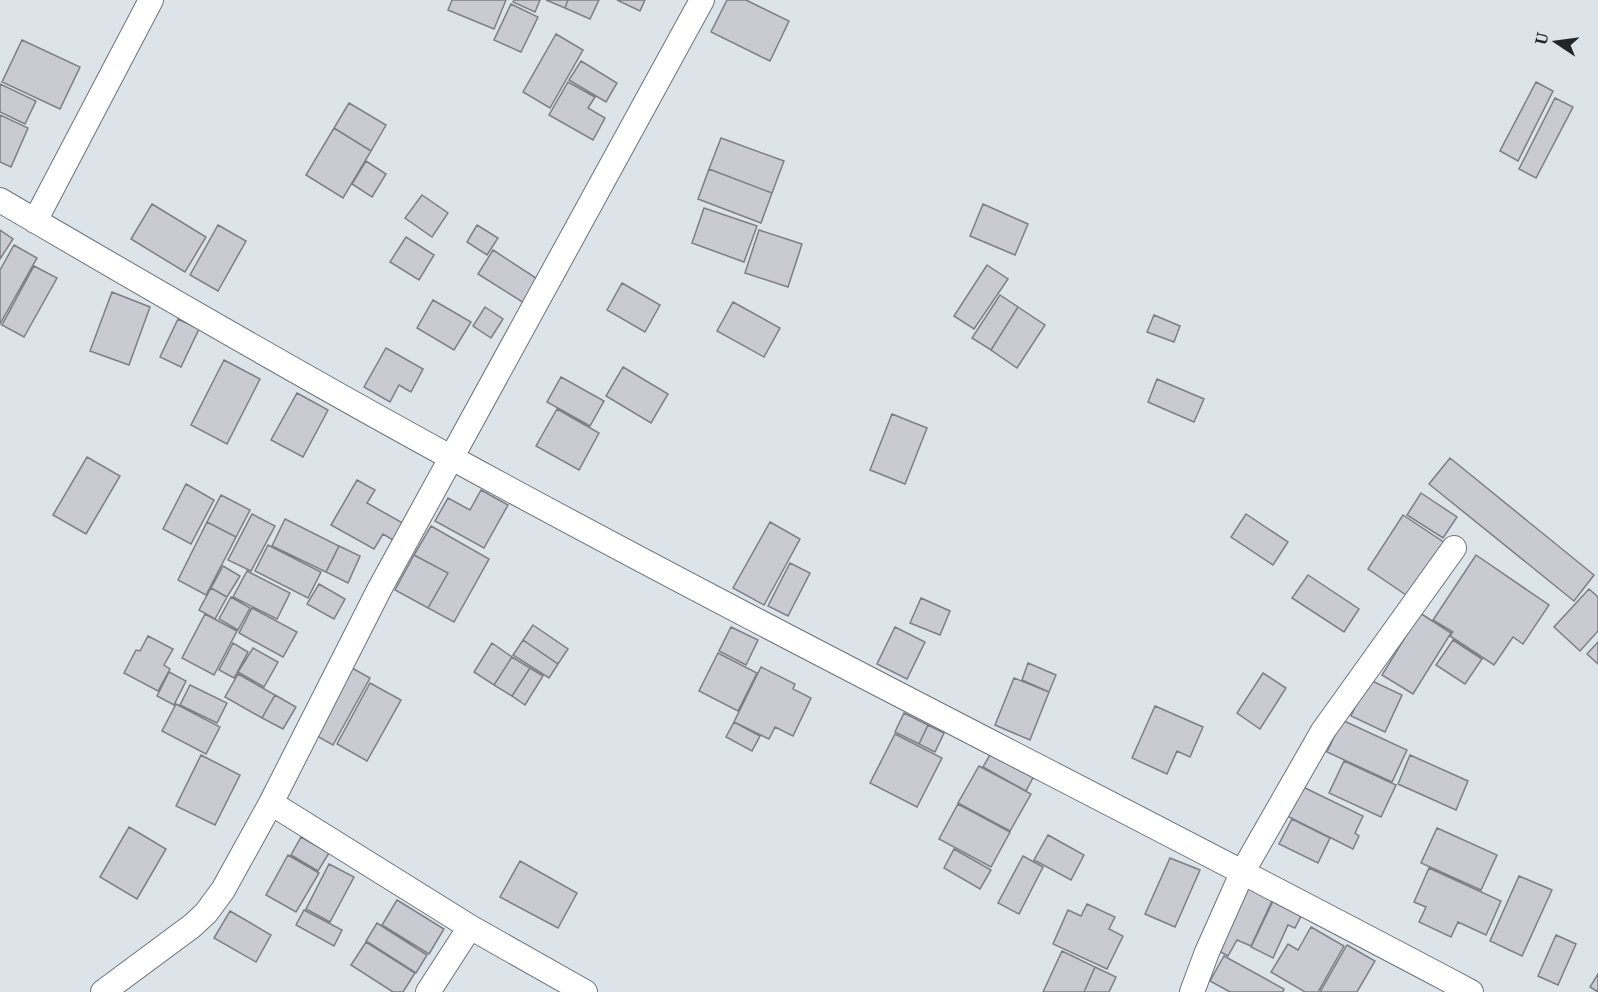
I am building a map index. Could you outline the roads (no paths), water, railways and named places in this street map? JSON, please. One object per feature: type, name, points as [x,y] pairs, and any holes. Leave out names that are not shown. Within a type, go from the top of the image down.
[{"type":"street","points":[[35,221],[151,0]]},
{"type":"street","points":[[103,992],[192,927],[223,890],[271,803],[380,588],[702,0]]},
{"type":"street","points":[[0,200],[203,319],[451,458],[934,714],[1243,871],[1471,992]]},
{"type":"street","points":[[1192,992],[1243,871],[1323,731],[1454,548]]},
{"type":"street","points":[[271,803],[470,927],[585,992]]},
{"type":"street","points":[[428,992],[470,927]]}]
